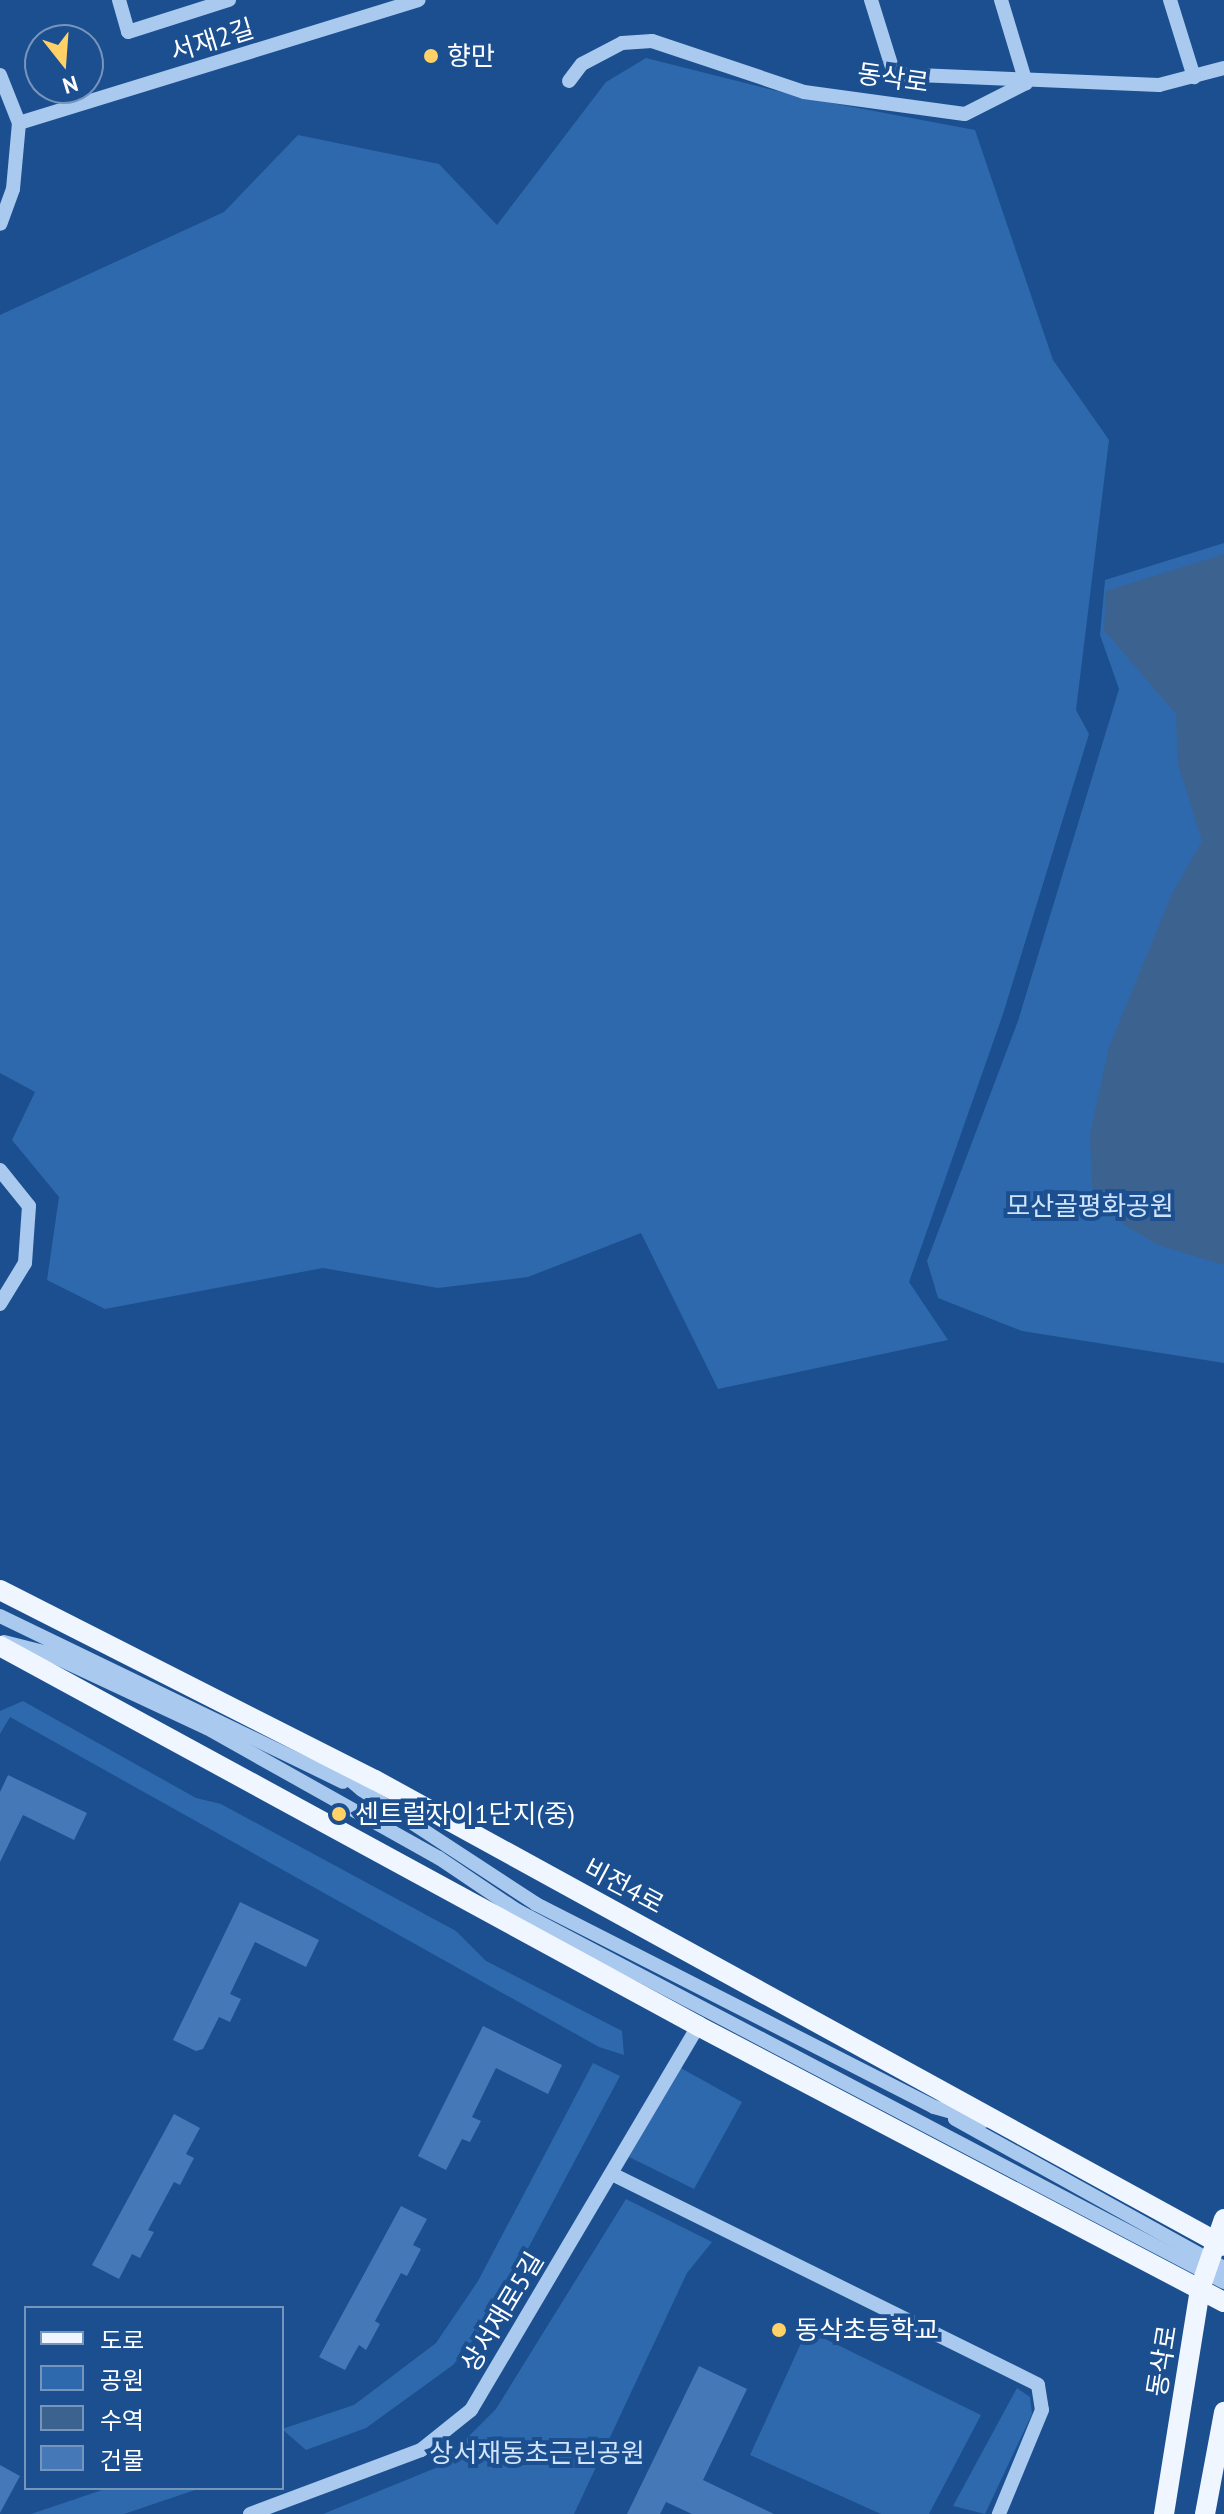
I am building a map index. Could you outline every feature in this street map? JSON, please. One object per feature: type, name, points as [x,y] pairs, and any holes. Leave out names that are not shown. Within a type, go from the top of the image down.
[{"type":"main road","name":"비전4로","points":[[1,1594],[316,1751],[719,1967],[1004,2127],[1213,2263]]},
{"type":"main road","points":[[0,1644],[698,2026],[1213,2263],[1224,2302]]},
{"type":"main road","name":"동삭로","points":[[1164,2514],[1224,2219]]},
{"type":"main road","points":[[1205,2514],[1224,2412]]},
{"type":"street","points":[[119,0],[128,32],[229,0]]},
{"type":"street","name":"서재2길","points":[[19,123],[418,0]]},
{"type":"street","points":[[871,0],[894,74],[1026,83],[1001,0]]},
{"type":"street","points":[[1170,0],[1194,77]]},
{"type":"street","name":"동삭로","points":[[569,81],[582,64],[622,43],[652,41],[804,92],[965,114],[1026,83],[1159,85],[1224,68]]},
{"type":"street","points":[[0,75],[19,123],[13,189],[0,224]]},
{"type":"street","points":[[0,1170],[29,1206],[25,1263],[0,1304]]},
{"type":"street","points":[[0,1616],[362,1790]]},
{"type":"street","points":[[0,1632],[24,1647],[207,1728],[439,1858],[516,1910],[579,1962]]},
{"type":"street","points":[[0,1644],[24,1647]]},
{"type":"street","points":[[316,1751],[362,1790],[536,1904],[934,2107],[1213,2263],[1224,2282]]},
{"type":"street","points":[[516,1910],[1213,2263]]},
{"type":"street","name":"상서재로5길","points":[[250,2514],[421,2450],[471,2410],[698,2026]]},
{"type":"street","points":[[934,2107],[1004,2127]]},
{"type":"street","points":[[612,2174],[1038,2385],[1042,2410],[999,2514]]},
{"type":"green space","points":[[646,58],[805,98],[975,130],[1053,360],[1109,440],[1076,710],[1089,734],[1003,1014],[909,1282],[948,1340],[718,1389],[641,1233],[528,1277],[438,1288],[323,1268],[105,1309],[47,1280],[59,1197],[12,1140],[35,1092],[0,1073],[0,315],[224,212],[298,135],[439,164],[497,225],[606,82]]},
{"type":"green space","name":"모산골평화공원","points":[[1224,543],[1224,1363],[1022,1331],[938,1298],[927,1261],[1018,1021],[1119,689],[1100,635],[1105,580]]},
{"type":"green space","points":[[23,1701],[196,1798],[221,1804],[456,1931],[486,1961],[622,2031],[624,2055],[599,2047],[10,1717],[0,1734],[0,1711]]},
{"type":"green space","points":[[593,2063],[620,2076],[492,2316],[453,2365],[366,2428],[306,2450],[284,2431],[354,2405],[436,2343],[478,2281]]},
{"type":"green space","points":[[679,2067],[742,2102],[694,2189],[629,2157]]},
{"type":"green space","name":"상서재동초근린공원","points":[[626,2199],[712,2242],[687,2273],[574,2514],[323,2514],[438,2467],[496,2409]]},
{"type":"green space","points":[[807,2330],[981,2415],[929,2514],[881,2514],[750,2455]]},
{"type":"green space","points":[[1017,2388],[1030,2397],[1032,2414],[985,2514],[953,2506]]},
{"type":"green space","points":[[102,2490],[195,2490],[124,2514],[31,2514]]},
{"type":"water","points":[[1224,554],[1224,1265],[1158,1245],[1123,1224],[1092,1186],[1090,1134],[1109,1047],[1171,896],[1202,841],[1178,764],[1176,714],[1104,630],[1106,591]]},
{"type":"building","points":[[8,1775],[87,1813],[74,1840],[23,1815],[0,1862],[0,1792]]},
{"type":"building","points":[[240,1902],[319,1940],[306,1967],[255,1942],[230,1994],[241,1999],[230,2022],[219,2017],[203,2049],[196,2051],[173,2040]]},
{"type":"building","points":[[483,2026],[562,2065],[548,2094],[496,2068],[472,2117],[481,2121],[470,2142],[462,2139],[446,2170],[418,2156]]},
{"type":"building","points":[[174,2114],[200,2128],[186,2154],[194,2158],[180,2185],[174,2182],[148,2230],[154,2232],[140,2258],[132,2254],[119,2279],[92,2265]]},
{"type":"building","points":[[401,2206],[427,2219],[413,2245],[421,2249],[407,2276],[401,2273],[375,2321],[380,2324],[366,2350],[359,2345],[345,2370],[319,2357]]},
{"type":"building","points":[[699,2366],[747,2389],[703,2480],[774,2514],[692,2514],[666,2502],[660,2514],[627,2514]]},
{"type":"building","points":[[0,2465],[20,2476],[0,2513]]},
{"type":"place","name":"향만","points":[[431,56]]},
{"type":"place","name":"센트럴자이1단지(중)","points":[[339,1814]]},
{"type":"place","name":"동삭초등학교","points":[[779,2330]]}]
